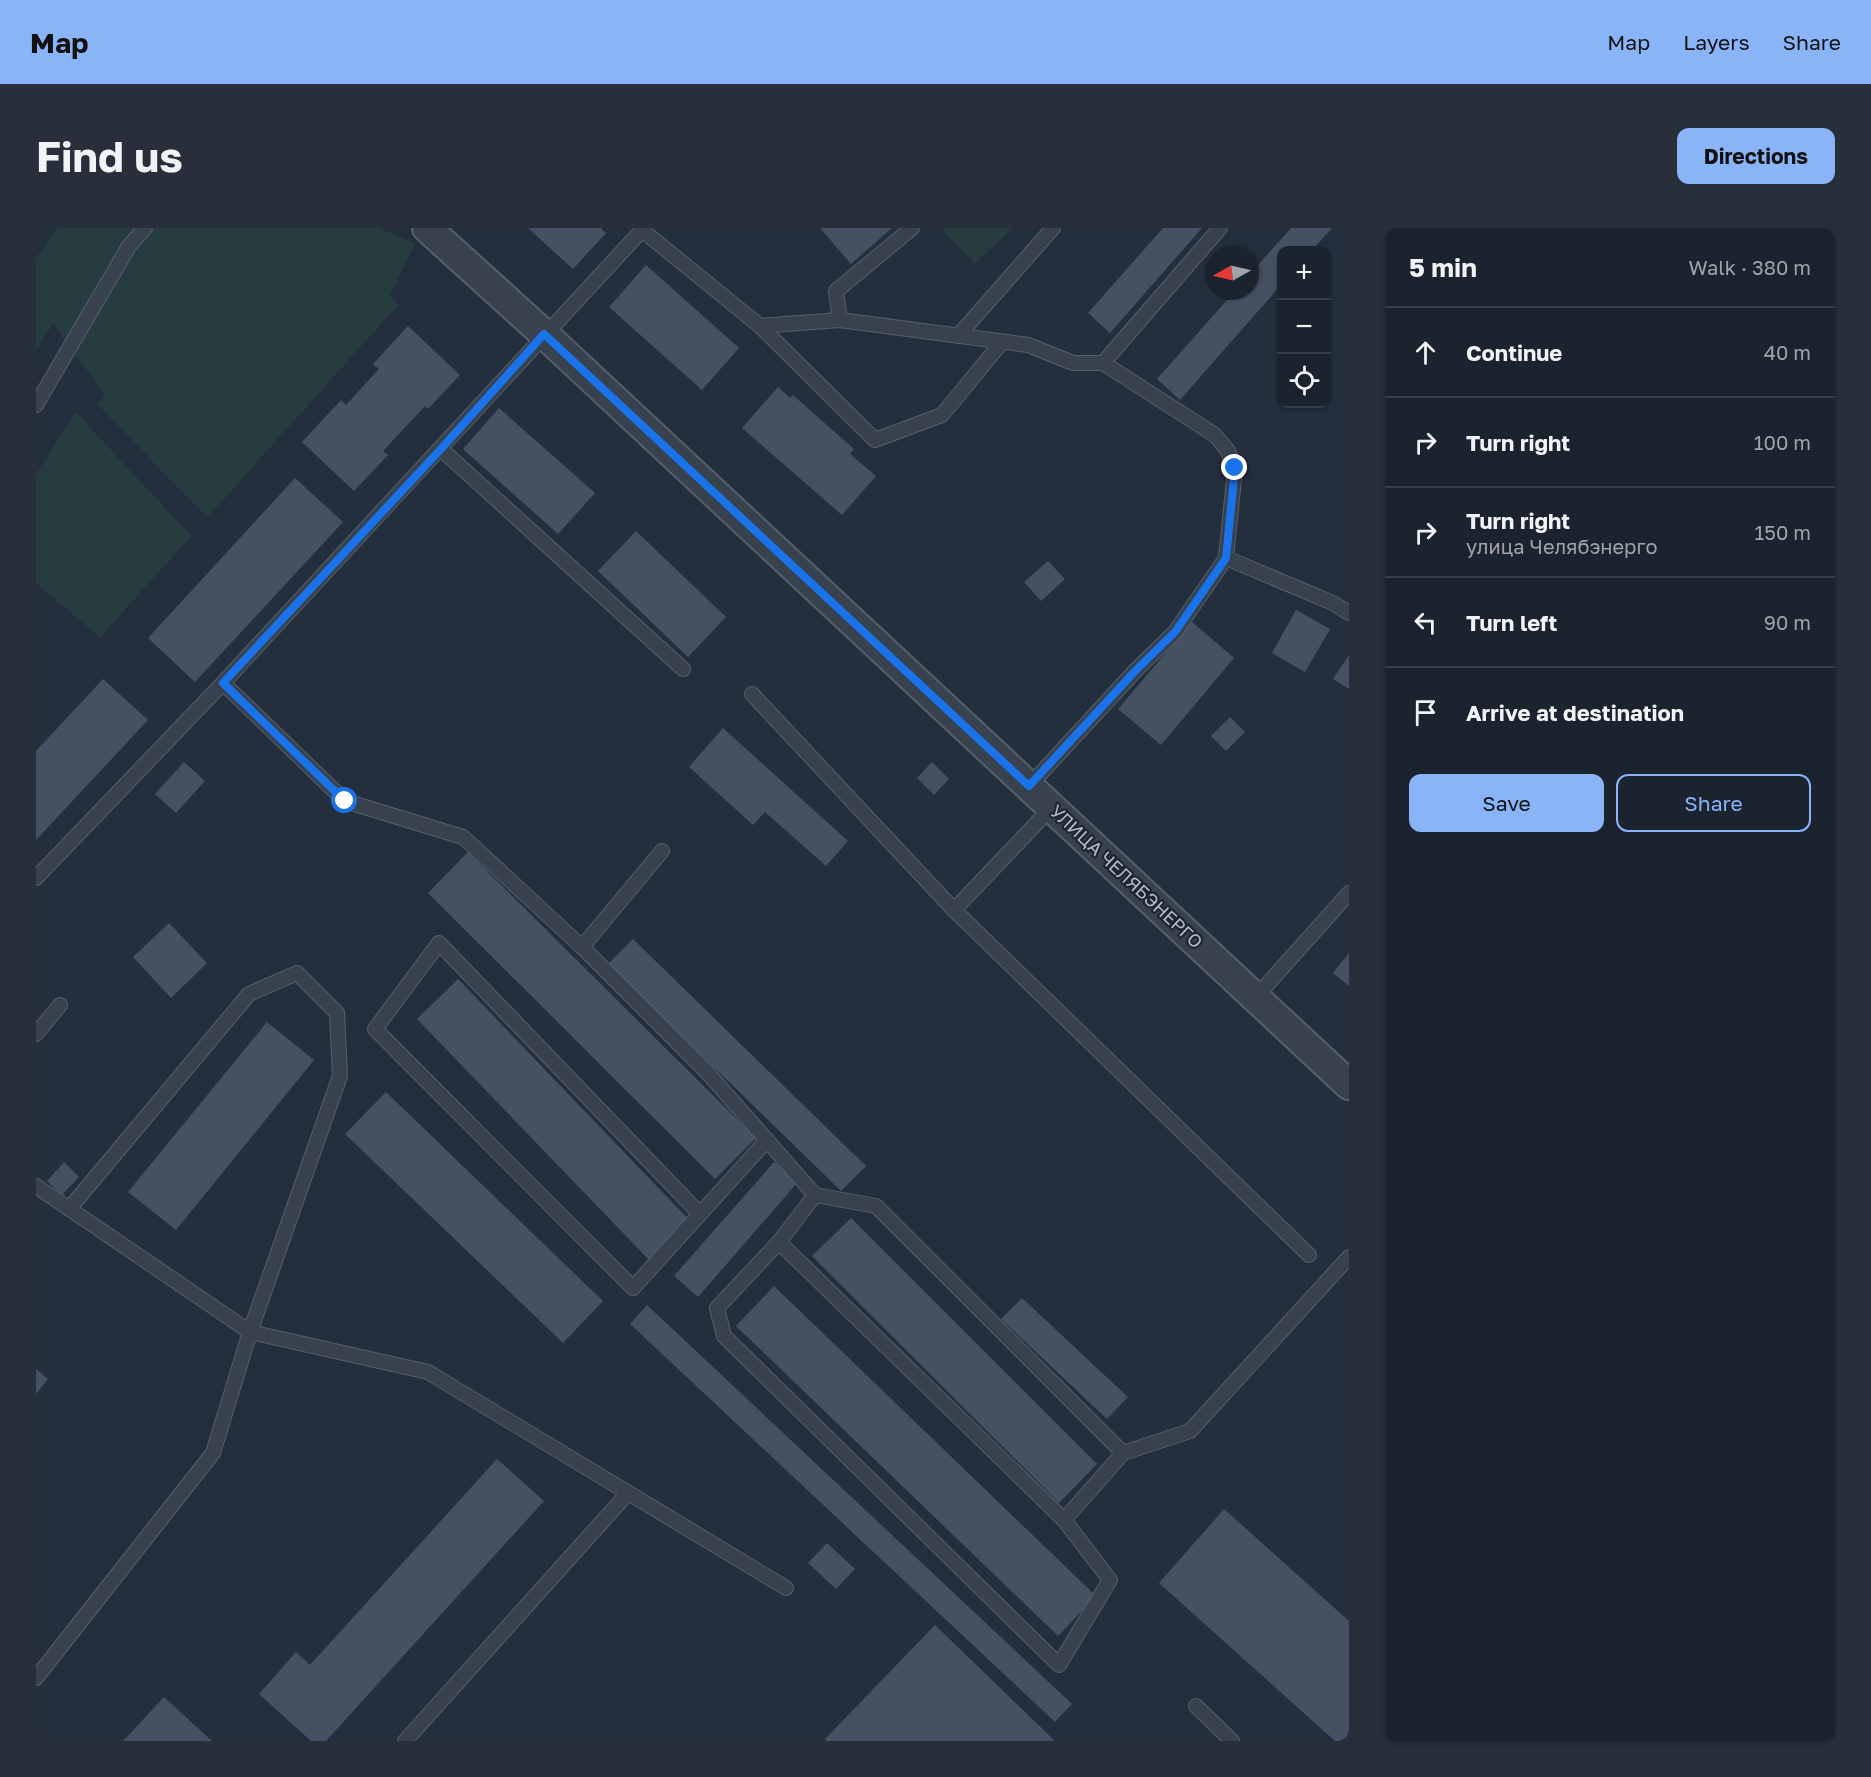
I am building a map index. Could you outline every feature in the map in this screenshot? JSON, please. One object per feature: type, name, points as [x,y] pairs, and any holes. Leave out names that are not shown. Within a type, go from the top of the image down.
[{"type":"street","name":"УЛИЦА ЧЕЛЯБЭНЕРГО","points":[[427,228],[544,334],[1349,1084]]},
{"type":"lane","points":[[36,405],[129,246],[145,228]]},
{"type":"lane","points":[[840,320],[836,291],[912,228]]},
{"type":"lane","points":[[958,336],[1053,228]]},
{"type":"lane","points":[[1103,363],[1220,228]]},
{"type":"lane","points":[[36,878],[223,683],[643,229],[760,326],[875,440],[942,416],[1002,342]]},
{"type":"lane","points":[[760,326],[840,320],[1028,345],[1072,363],[1103,363],[1215,435],[1228,450],[1235,468],[1226,558],[1175,632],[1137,669],[1029,786]]},
{"type":"lane","points":[[441,449],[683,669]]},
{"type":"lane","points":[[1226,558],[1333,603],[1349,613]]},
{"type":"lane","points":[[223,683],[345,801],[463,837],[582,947],[706,1071],[815,1195],[876,1206],[1123,1453]]},
{"type":"lane","points":[[752,694],[954,910],[1309,1255]]},
{"type":"lane","points":[[954,910],[1051,808]]},
{"type":"lane","points":[[582,947],[662,851]]},
{"type":"lane","points":[[1255,998],[1349,893]]},
{"type":"lane","points":[[700,1214],[439,943],[375,1029],[633,1288],[700,1214],[767,1140]]},
{"type":"lane","points":[[36,1678],[213,1453],[250,1332],[340,1076],[337,1013],[297,973],[249,994],[69,1209]]},
{"type":"lane","points":[[36,1034],[60,1005]]},
{"type":"lane","points":[[36,1186],[250,1332],[428,1372],[786,1588]]},
{"type":"lane","points":[[779,1242],[1064,1520],[1110,1580],[1059,1665],[724,1336],[717,1308],[779,1242],[815,1195]]},
{"type":"lane","points":[[1064,1520],[1123,1453],[1190,1431],[1349,1257]]},
{"type":"lane","points":[[405,1741],[628,1493]]},
{"type":"lane","points":[[1196,1706],[1232,1741]]},
{"type":"green space","points":[[58,228],[379,228],[415,244],[390,295],[399,304],[207,518],[97,404],[105,395],[53,324],[36,350],[36,258]]},
{"type":"green space","points":[[941,228],[1012,228],[975,264]]},
{"type":"green space","points":[[76,412],[191,536],[100,638],[36,583],[36,474]]},
{"type":"building","points":[[528,228],[603,228],[601,229],[606,233],[573,269]]},
{"type":"building","points":[[820,228],[892,228],[851,264]]},
{"type":"building","points":[[1163,228],[1202,228],[1110,333],[1088,313]]},
{"type":"building","points":[[1291,228],[1332,228],[1316,246],[1277,246],[1277,290],[1180,400],[1157,379],[1227,300],[1259,300],[1259,264]]},
{"type":"building","points":[[646,265],[739,348],[702,390],[609,307]]},
{"type":"building","points":[[408,326],[460,375],[428,409],[425,406],[383,451],[388,455],[354,491],[302,442],[341,400],[346,405],[379,369],[373,364]]},
{"type":"building","points":[[778,387],[790,398],[793,395],[854,449],[850,454],[876,476],[842,515],[742,428]]},
{"type":"building","points":[[499,408],[595,493],[558,534],[463,449]]},
{"type":"building","points":[[295,478],[343,522],[195,682],[148,638]]},
{"type":"building","points":[[636,531],[726,617],[688,657],[598,571]]},
{"type":"building","points":[[1048,561],[1065,579],[1041,601],[1024,582]]},
{"type":"building","points":[[1296,610],[1330,629],[1305,672],[1272,653]]},
{"type":"building","points":[[1192,622],[1234,658],[1161,745],[1118,709]]},
{"type":"building","points":[[1349,655],[1349,689],[1333,679]]},
{"type":"building","points":[[103,679],[148,720],[36,840],[36,751]]},
{"type":"building","points":[[1230,717],[1245,732],[1226,751],[1211,736]]},
{"type":"building","points":[[723,728],[848,841],[826,866],[765,812],[753,825],[689,767]]},
{"type":"building","points":[[184,762],[205,781],[176,813],[155,794]]},
{"type":"building","points":[[932,762],[949,779],[934,795],[917,778]]},
{"type":"building","points":[[468,852],[756,1138],[715,1179],[428,893]]},
{"type":"building","points":[[169,923],[207,963],[171,998],[133,957]]},
{"type":"building","points":[[633,939],[866,1166],[841,1191],[608,964]]},
{"type":"building","points":[[1349,953],[1349,986],[1333,973]]},
{"type":"building","points":[[458,979],[693,1224],[652,1263],[417,1019]]},
{"type":"building","points":[[267,1022],[314,1060],[176,1230],[128,1192]]},
{"type":"building","points":[[386,1092],[603,1301],[563,1343],[345,1134]]},
{"type":"building","points":[[64,1162],[79,1177],[62,1195],[47,1181]]},
{"type":"building","points":[[774,1162],[798,1182],[698,1297],[674,1276]]},
{"type":"building","points":[[851,1218],[1097,1464],[1059,1503],[812,1256]]},
{"type":"building","points":[[774,1286],[1096,1596],[1058,1636],[736,1326]]},
{"type":"building","points":[[1022,1298],[1128,1397],[1107,1419],[1001,1319]]},
{"type":"building","points":[[647,1305],[1072,1704],[1055,1722],[630,1324]]},
{"type":"building","points":[[36,1369],[48,1379],[36,1394]]},
{"type":"building","points":[[497,1459],[544,1501],[326,1741],[311,1741],[259,1694],[296,1652],[310,1665]]},
{"type":"building","points":[[1224,1509],[1349,1621],[1349,1741],[1335,1741],[1159,1583]]},
{"type":"building","points":[[827,1543],[855,1569],[836,1589],[808,1563]]},
{"type":"building","points":[[935,1625],[1055,1741],[827,1741],[825,1739]]},
{"type":"building","points":[[164,1697],[212,1741],[123,1741]]},
{"type":"route","points":[[345,801],[223,683],[441,449],[544,334],[1029,786],[1137,669],[1175,632],[1226,558],[1235,468]]}]
